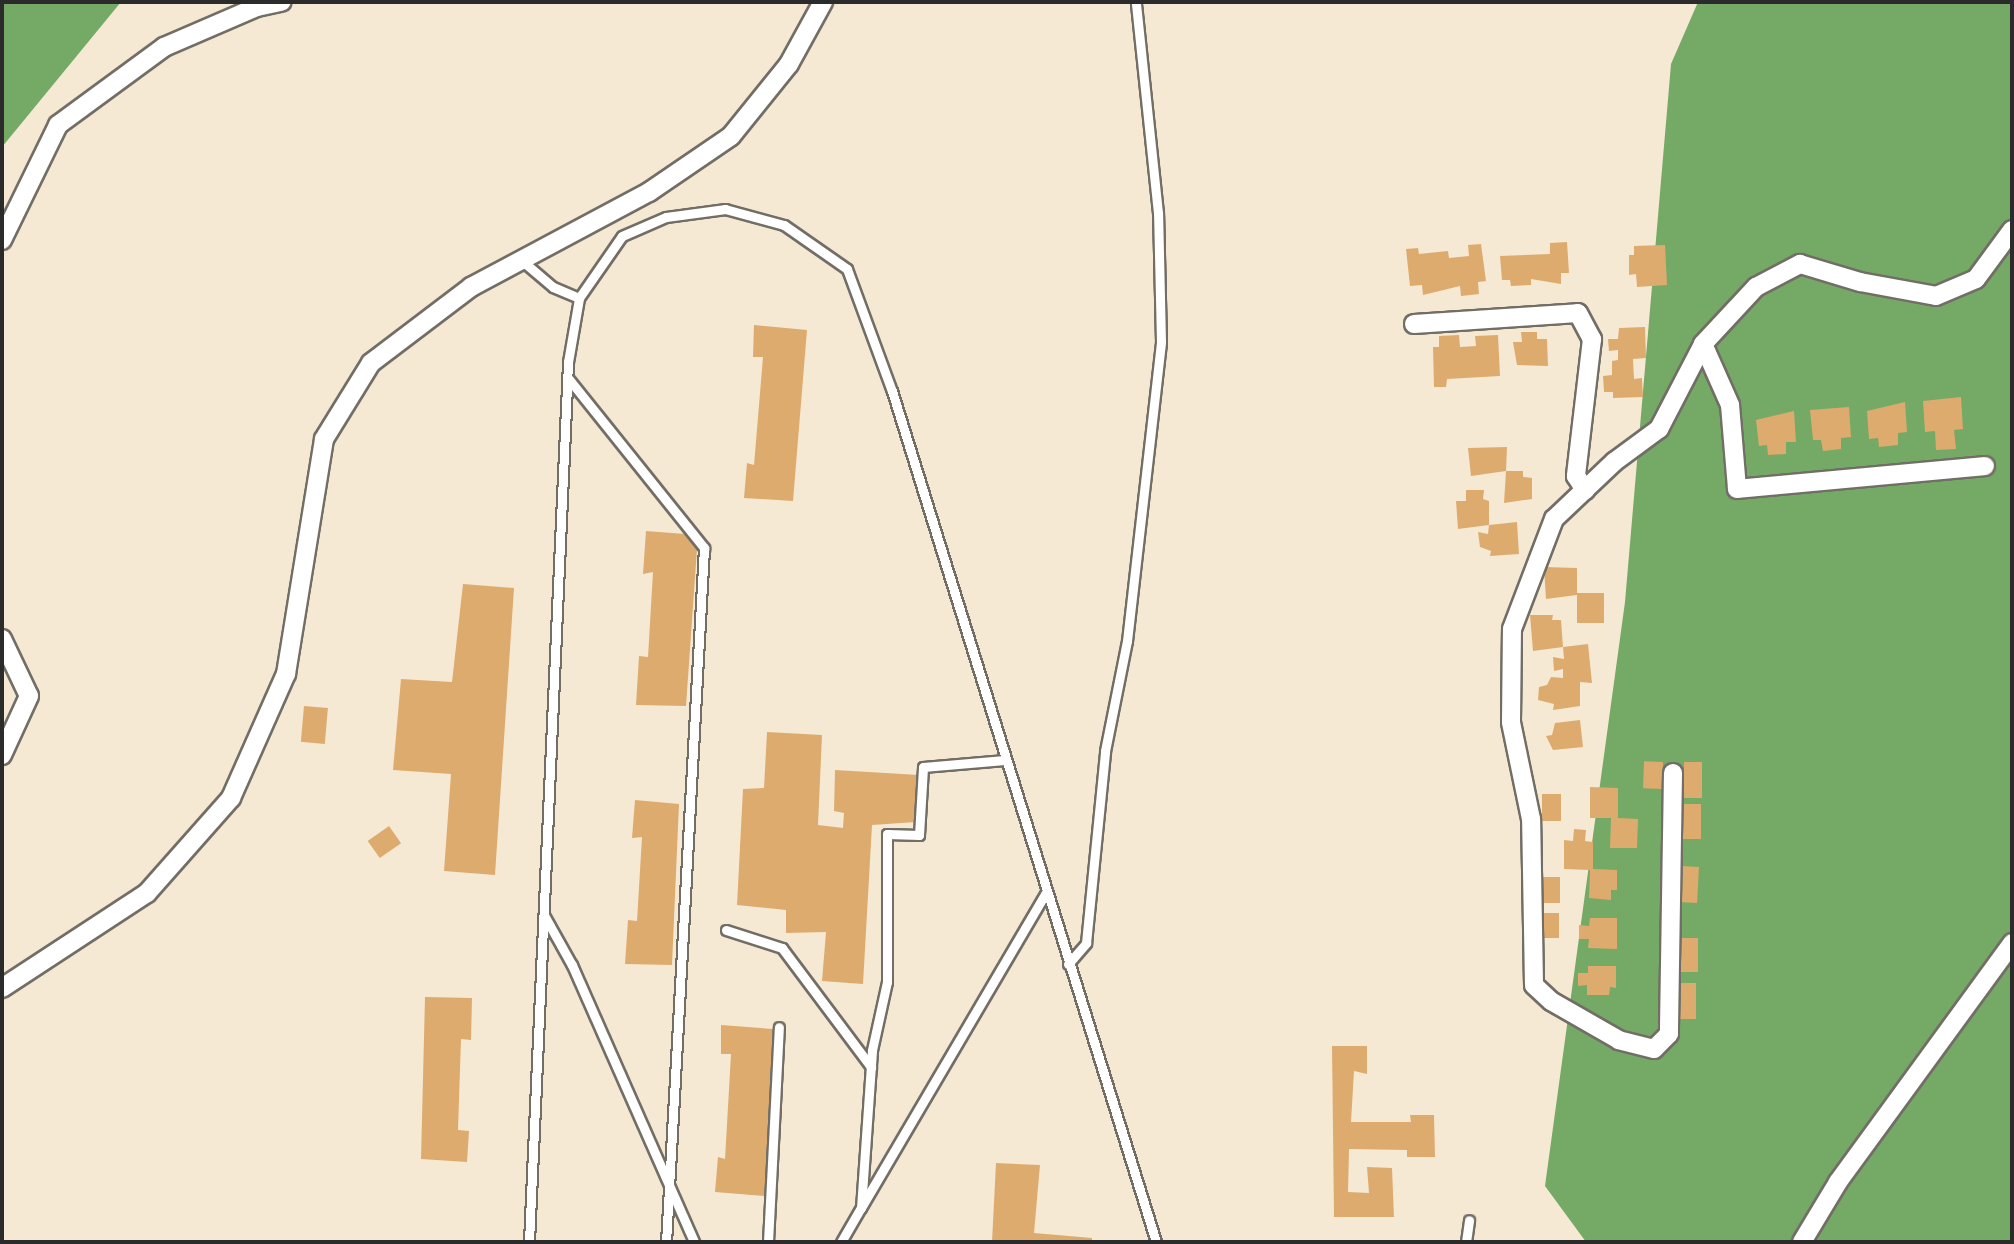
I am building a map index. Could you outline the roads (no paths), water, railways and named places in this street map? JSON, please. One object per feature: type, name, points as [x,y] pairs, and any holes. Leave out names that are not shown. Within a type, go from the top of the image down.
[{"type":"street","points":[[2,240],[58,125],[164,47],[257,7],[281,2]]},
{"type":"street","points":[[2,988],[147,893],[231,798],[286,674],[324,439],[371,363],[471,287],[518,258],[649,192],[731,136],[789,64],[823,2]]},
{"type":"street","points":[[1673,773],[1669,1034],[1654,1049],[1619,1040],[1551,1002],[1534,985],[1531,819],[1511,722],[1512,629],[1555,519],[1585,490],[1659,429],[1703,344],[1756,287],[1800,264],[1860,282],[1936,296],[1976,279],[2012,230]]},
{"type":"street","points":[[1414,324],[1578,313],[1592,339],[1576,476],[1585,490]]},
{"type":"street","points":[[1703,344],[1730,405],[1737,489],[1985,466]]},
{"type":"street","points":[[2,639],[29,696],[2,755]]},
{"type":"street","points":[[1802,1242],[1838,1182],[2012,943]]},
{"type":"lane","points":[[1068,964],[1086,943],[1105,751],[1128,641],[1161,342],[1158,213],[1136,2]]},
{"type":"lane","points":[[529,1242],[568,378],[579,298],[622,236],[666,217],[725,209],[784,225],[847,269],[892,391],[1156,1242]]},
{"type":"lane","points":[[518,258],[553,287],[579,298]]},
{"type":"lane","points":[[568,378],[704,548],[666,1242]]},
{"type":"lane","points":[[861,1208],[871,1067],[887,982],[887,834],[919,835],[923,767],[1005,760]]},
{"type":"lane","points":[[841,1242],[1046,893]]},
{"type":"lane","points":[[544,913],[572,965],[694,1242]]},
{"type":"lane","points":[[726,930],[782,948],[871,1067]]},
{"type":"lane","points":[[768,1242],[779,1027]]},
{"type":"lane","points":[[1466,1242],[1469,1220]]}]
